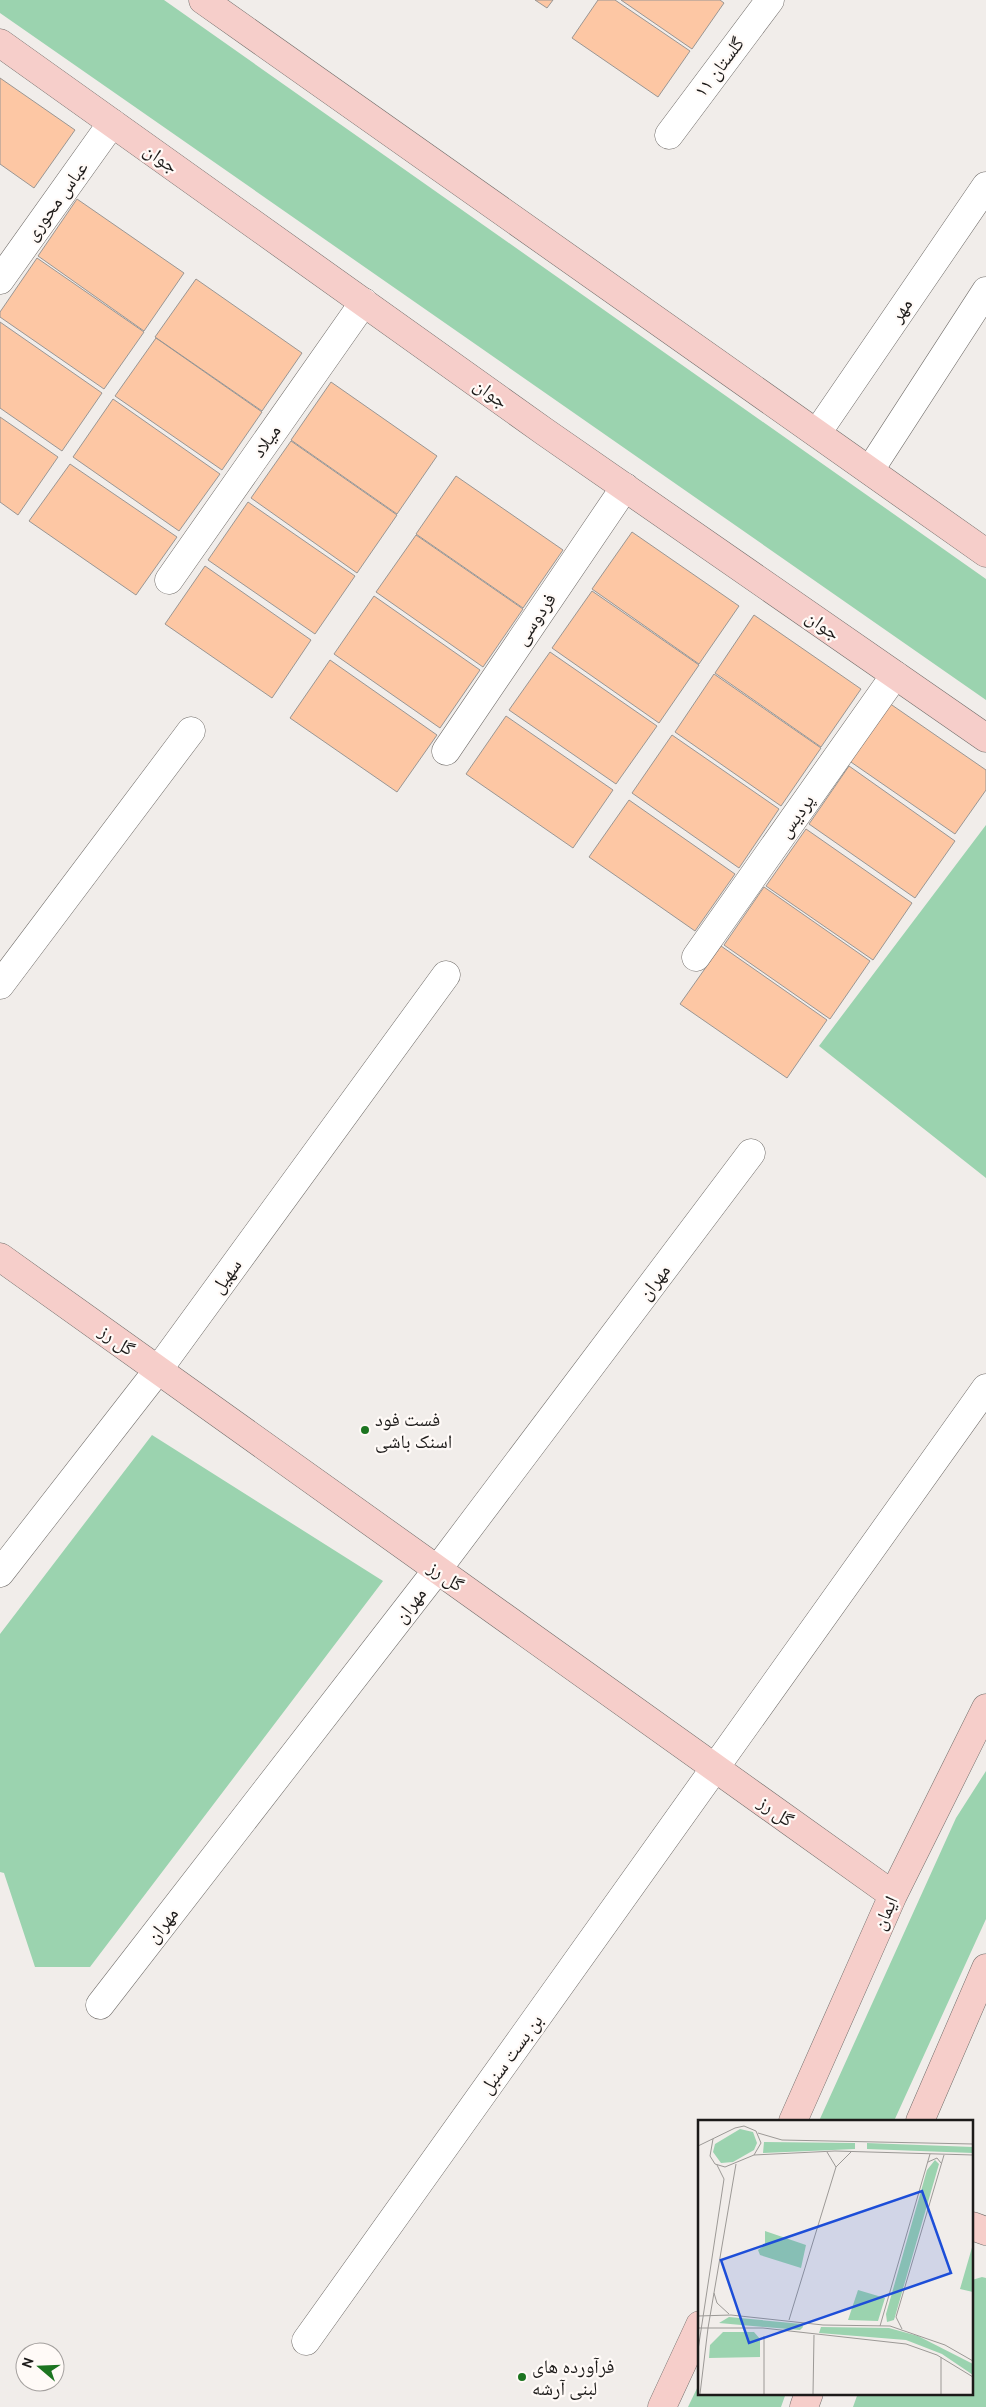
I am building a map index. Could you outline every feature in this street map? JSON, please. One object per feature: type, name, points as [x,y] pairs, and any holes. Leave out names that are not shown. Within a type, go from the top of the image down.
[{"type":"street","points":[[203,0],[986,553]]},
{"type":"street","name":"گلستان ۱۱","points":[[669,135],[770,0]]},
{"type":"street","name":"جوان","points":[[0,42],[625,487],[986,738]]},
{"type":"street","name":"عباس محوری","points":[[0,280],[112,123]]},
{"type":"street","name":"مهر","points":[[817,433],[986,186]]},
{"type":"street","points":[[870,470],[986,291]]},
{"type":"street","name":"میلاد","points":[[169,580],[364,302]]},
{"type":"street","name":"فردوسی","points":[[446,751],[625,487]]},
{"type":"street","name":"پردیس","points":[[696,957],[895,675]]},
{"type":"street","points":[[0,985],[191,730]]},
{"type":"street","name":"سهیل","points":[[0,1573],[158,1370],[446,975]]},
{"type":"street","name":"مهران","points":[[100,2006],[437,1570],[751,1153]]},
{"type":"street","name":"گل رز","points":[[0,1257],[893,1895]]},
{"type":"street","name":"بن بست سنبل","points":[[306,2340],[986,1388]]},
{"type":"street","name":"ایمان","points":[[793,2120],[893,1895],[986,1708]]},
{"type":"street","points":[[956,1765],[973,1751],[986,1746]]},
{"type":"street","points":[[920,2120],[986,1968]]},
{"type":"street","points":[[974,2227],[986,2231]]},
{"type":"street","points":[[662,2407],[698,2329]]},
{"type":"street","points":[[804,2407],[809,2394]]},
{"type":"green space","points":[[0,0],[164,0],[986,579],[986,700],[0,13]]},
{"type":"green space","points":[[986,825],[986,1178],[819,1046]]},
{"type":"green space","points":[[152,1435],[383,1581],[90,1967],[35,1967],[4,1873],[0,1872],[0,1634]]},
{"type":"green space","points":[[986,1771],[986,1919],[894,2120],[819,2120],[956,1818]]},
{"type":"green space","points":[[986,2278],[986,2407],[853,2407],[858,2394],[974,2394],[974,2279]]},
{"type":"green space","points":[[698,2386],[698,2394],[786,2394],[781,2407],[688,2407]]},
{"type":"building","points":[[535,0],[553,0],[547,8]]},
{"type":"building","points":[[598,0],[615,0],[690,51],[658,97],[572,38]]},
{"type":"building","points":[[621,0],[720,0],[724,3],[692,49]]},
{"type":"building","points":[[0,78],[75,130],[34,188],[0,164]]},
{"type":"building","points":[[77,199],[184,273],[144,331],[38,256]]},
{"type":"building","points":[[37,258],[144,332],[104,389],[0,317],[0,312]]},
{"type":"building","points":[[196,279],[302,353],[262,411],[155,337]]},
{"type":"building","points":[[0,322],[102,393],[62,451],[0,408]]},
{"type":"building","points":[[156,338],[262,412],[222,470],[115,396]]},
{"type":"building","points":[[331,382],[437,456],[397,514],[291,440]]},
{"type":"building","points":[[113,399],[220,474],[179,531],[73,457]]},
{"type":"building","points":[[0,417],[58,457],[18,515],[0,502]]},
{"type":"building","points":[[291,441],[397,515],[357,573],[251,498]]},
{"type":"building","points":[[70,464],[177,537],[136,595],[29,521]]},
{"type":"building","points":[[456,476],[563,550],[523,608],[416,534]]},
{"type":"building","points":[[248,502],[355,576],[315,634],[208,560]]},
{"type":"building","points":[[632,532],[739,606],[699,664],[592,589]]},
{"type":"building","points":[[416,535],[523,609],[483,667],[376,592]]},
{"type":"building","points":[[205,566],[311,640],[272,698],[165,624]]},
{"type":"building","points":[[592,591],[699,665],[659,723],[552,648]]},
{"type":"building","points":[[374,596],[480,670],[440,728],[334,654]]},
{"type":"building","points":[[754,615],[861,689],[821,747],[715,673]]},
{"type":"building","points":[[550,652],[657,726],[616,784],[509,710]]},
{"type":"building","points":[[330,660],[437,735],[397,792],[290,718]]},
{"type":"building","points":[[714,674],[821,748],[781,806],[675,732]]},
{"type":"building","points":[[889,703],[986,770],[986,790],[955,834],[848,760]]},
{"type":"building","points":[[506,716],[613,790],[573,848],[466,774]]},
{"type":"building","points":[[672,735],[779,809],[739,868],[632,793]]},
{"type":"building","points":[[849,766],[955,841],[915,898],[809,824]]},
{"type":"building","points":[[629,800],[735,874],[695,931],[589,857]]},
{"type":"building","points":[[806,829],[912,903],[873,960],[766,886]]},
{"type":"building","points":[[764,887],[870,961],[830,1019],[724,945]]},
{"type":"building","points":[[721,946],[827,1020],[787,1078],[680,1004]]},
{"type":"place","name":"فست فود اسنک باشی","points":[[365,1430]]},
{"type":"place","name":"فرآورده های لبنی آرشه","points":[[522,2377]]}]
